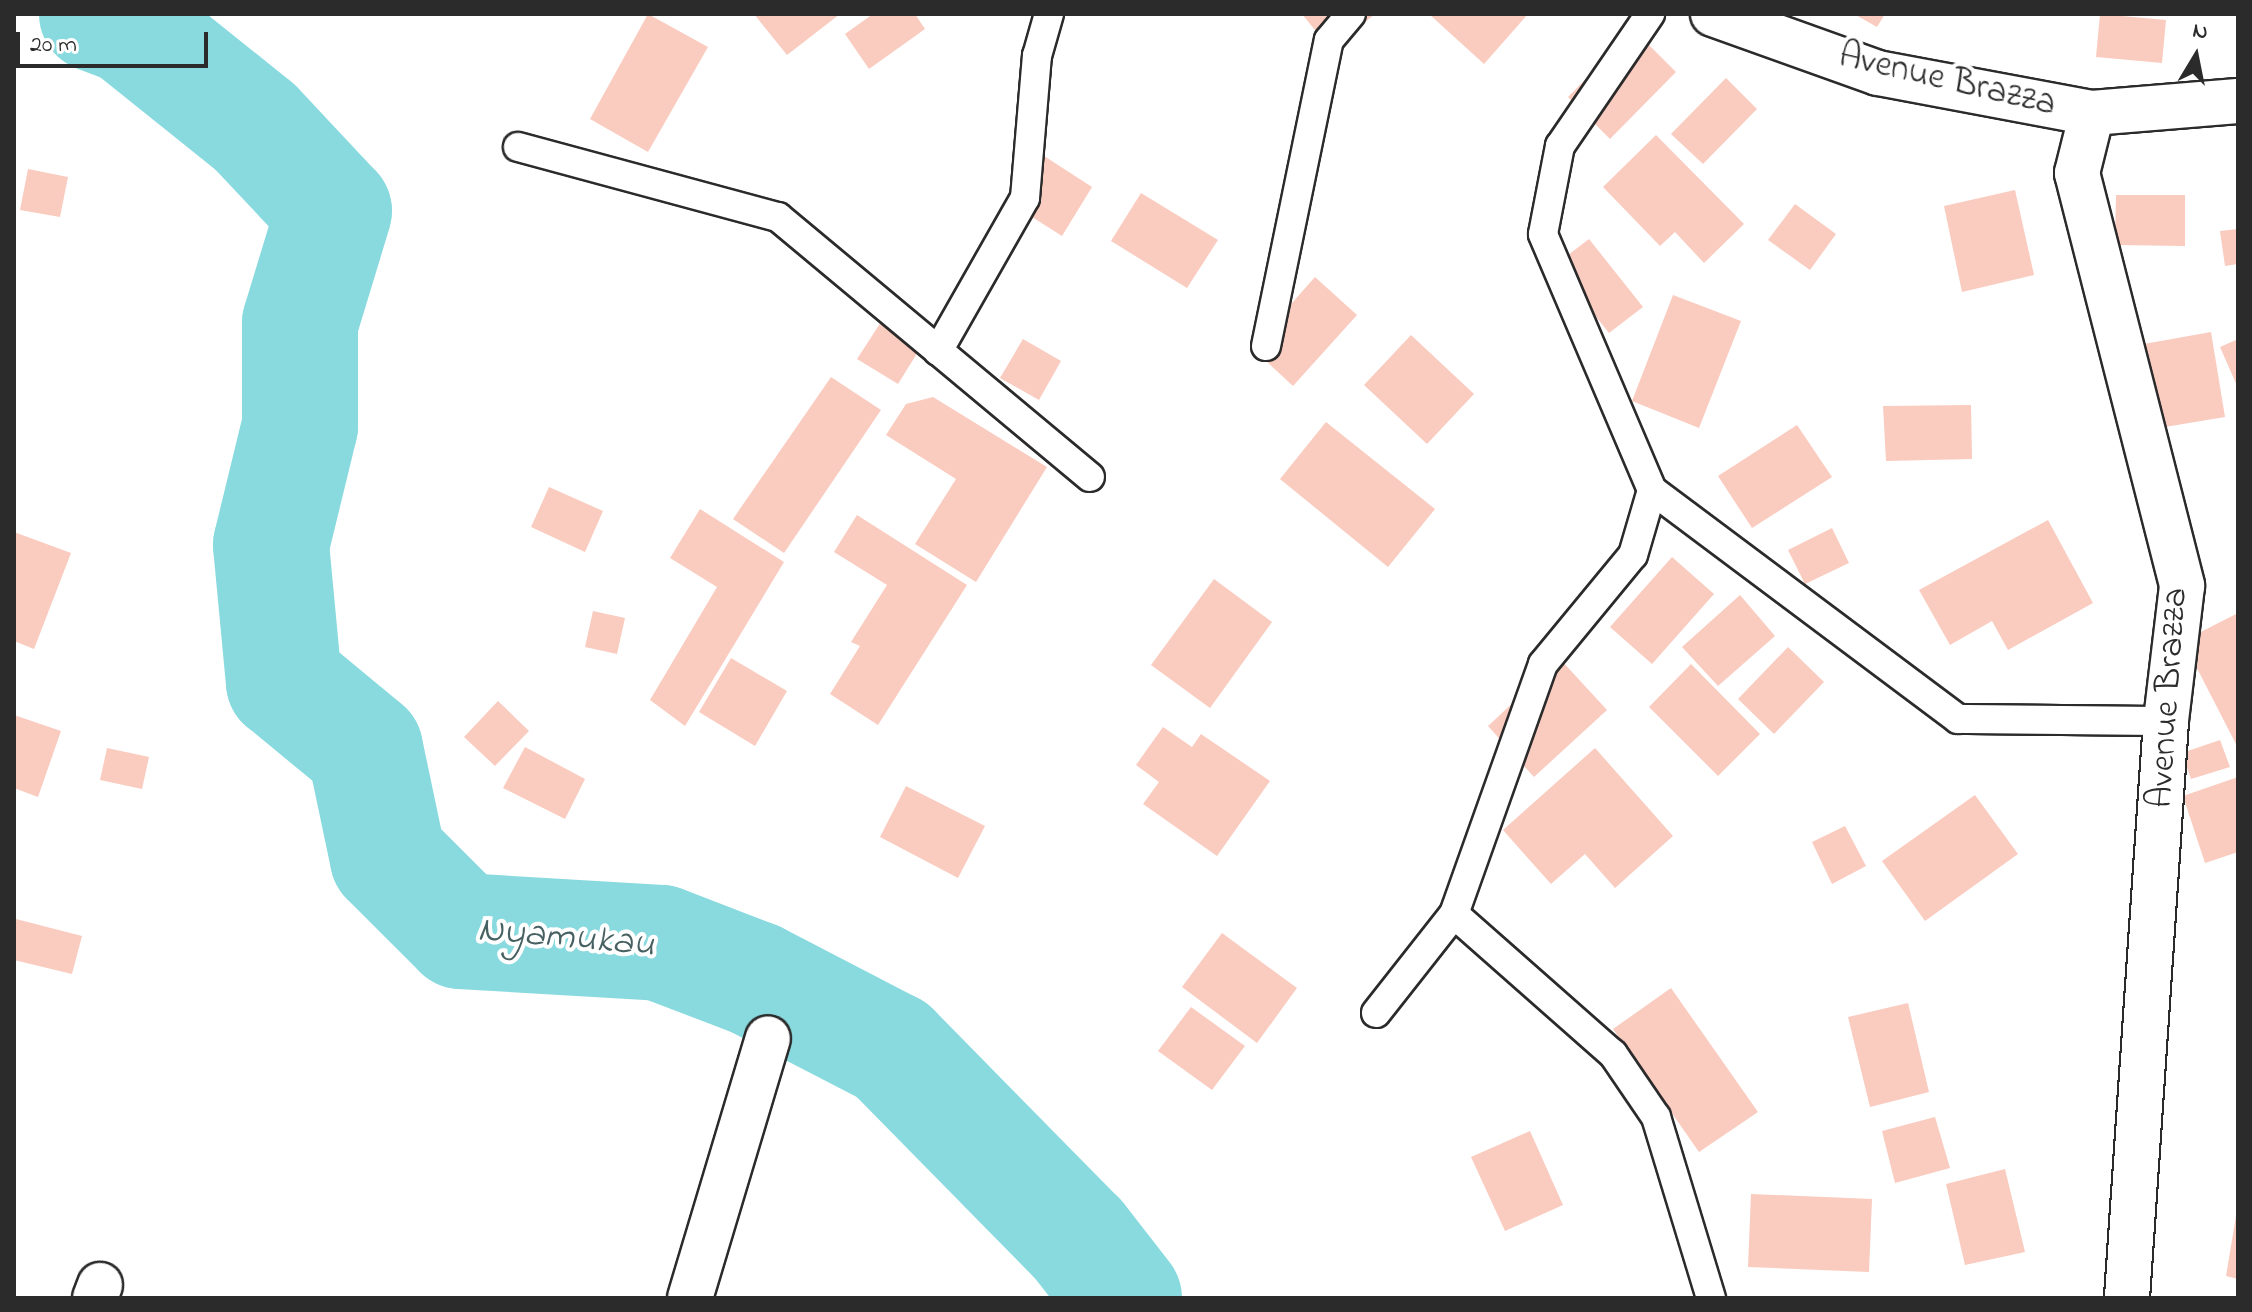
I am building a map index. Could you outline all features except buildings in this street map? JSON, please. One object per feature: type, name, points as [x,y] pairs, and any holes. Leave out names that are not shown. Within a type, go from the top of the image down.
[{"type":"street","name":"Avenue Brazza","points":[[1713,14],[1878,73],[2092,113],[2238,101]]},
{"type":"street","name":"Avenue Brazza","points":[[2092,113],[2077,173],[2182,586],[2166,721],[2127,1298]]},
{"type":"street","points":[[690,1298],[768,1038]]},
{"type":"lane","points":[[938,351],[1025,198],[1037,56],[1049,14]]},
{"type":"lane","points":[[1266,346],[1329,40],[1351,14]]},
{"type":"lane","points":[[1650,14],[1560,146],[1543,234],[1652,490],[1958,719],[2166,721]]},
{"type":"lane","points":[[518,147],[778,217],[1090,477]]},
{"type":"lane","points":[[1376,1013],[1454,914],[1543,664],[1633,555],[1652,490]]},
{"type":"lane","points":[[1454,914],[1613,1054],[1656,1117],[1711,1298]]},
{"type":"waterway","name":"Nyamukau","points":[[97,14],[129,26],[255,127],[334,211],[300,323],[300,426],[271,545],[284,682],[365,749],[388,858],[461,931],[661,943],[755,979],[892,1050],[1078,1239],[1124,1298]]}]
